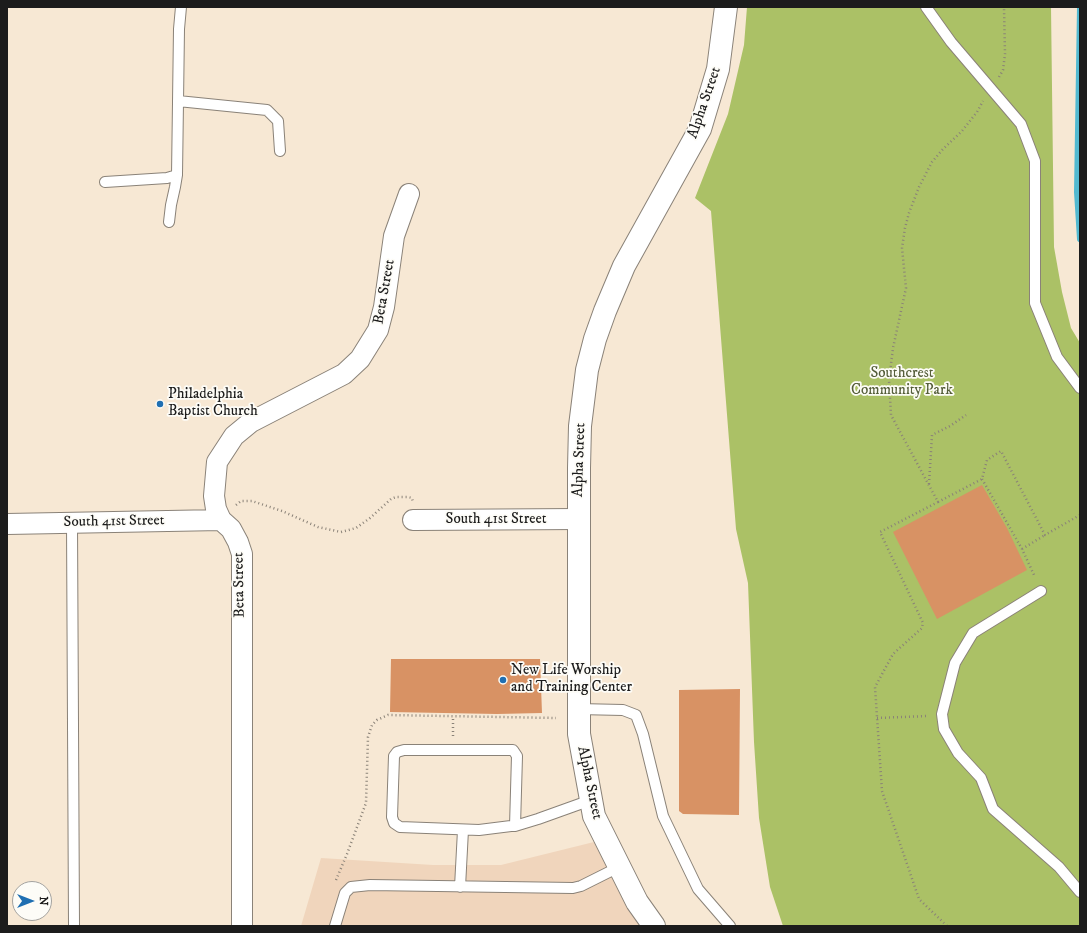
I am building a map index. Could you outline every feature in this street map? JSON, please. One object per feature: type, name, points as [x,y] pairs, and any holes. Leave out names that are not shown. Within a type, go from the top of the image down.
[{"type":"street","name":"Alpha Street","points":[[654,926],[637,902],[594,816],[579,734],[580,426],[587,370],[595,339],[605,312],[624,266],[700,129],[718,69],[726,7]]},
{"type":"street","name":"Beta Street","points":[[242,926],[242,554],[232,529],[221,520],[216,509],[214,496],[217,462],[234,436],[251,422],[344,374],[360,360],[378,330],[384,307],[394,236],[409,194]]},
{"type":"street","name":"South 41st Street","points":[[413,520],[579,519]]},
{"type":"street","name":"South 41st Street","points":[[7,524],[221,520]]},
{"type":"lane","points":[[169,222],[177,175],[179,29],[181,7]]},
{"type":"lane","points":[[926,7],[951,42],[1021,124],[1035,161],[1035,303],[1057,357],[1080,388]]},
{"type":"lane","points":[[178,102],[268,110],[278,121],[280,151]]},
{"type":"lane","points":[[105,182],[167,178],[177,175]]},
{"type":"lane","points":[[72,523],[74,926]]},
{"type":"lane","points":[[1041,591],[973,633],[955,664],[942,714],[944,729],[958,753],[981,778],[993,808],[1058,867],[1080,892]]},
{"type":"lane","points":[[578,709],[623,710],[636,715],[643,734],[663,816],[698,889],[730,926]]},
{"type":"lane","points":[[515,826],[517,756],[513,750],[404,750],[397,752],[394,756],[392,817],[394,823],[400,827],[479,830],[515,826],[591,800]]},
{"type":"lane","points":[[460,887],[463,830]]},
{"type":"lane","points":[[334,926],[345,893],[351,887],[370,885],[573,888],[581,886],[619,867]]},
{"type":"path","points":[[938,502],[891,415],[889,380],[892,348],[906,288],[902,248],[904,228],[919,187],[932,162],[962,131],[977,112],[1003,70],[1005,54],[1004,7]]},
{"type":"path","points":[[929,484],[932,435],[950,426],[966,415]]},
{"type":"path","points":[[1041,591],[1022,549],[982,479],[987,460],[1001,451],[1045,535]]},
{"type":"path","points":[[946,926],[919,899],[882,791],[875,687],[893,654],[922,628],[923,623],[880,532],[982,479]]},
{"type":"path","points":[[221,520],[241,501],[252,501],[282,511],[318,527],[341,532],[356,528],[370,518],[391,499],[408,496],[412,498],[413,520]]},
{"type":"path","points":[[1022,549],[1080,515]]},
{"type":"path","points":[[877,718],[942,714]]},
{"type":"path","points":[[453,716],[453,750]]},
{"type":"shaded area","points":[[598,841],[641,926],[301,926],[321,858],[433,865],[501,865]]},
{"type":"green space","name":"Southcrest Community Park","points":[[747,7],[1051,7],[1054,247],[1062,292],[1071,328],[1080,343],[1080,926],[783,926],[770,887],[759,818],[754,742],[748,583],[736,529],[711,211],[695,198],[728,114],[744,45]]},
{"type":"building","points":[[982,485],[1007,528],[1027,570],[937,619],[893,532]]},
{"type":"building","points":[[391,659],[540,659],[542,713],[497,714],[390,712]]},
{"type":"building","points":[[740,689],[739,815],[683,814],[679,811],[679,690]]},
{"type":"waterway","points":[[1080,7],[1077,192],[1080,239]]},
{"type":"place","name":"Philadelphia Baptist Church","points":[[160,404]]},
{"type":"place","name":"New Life Worship and Training Center","points":[[503,680]]}]
